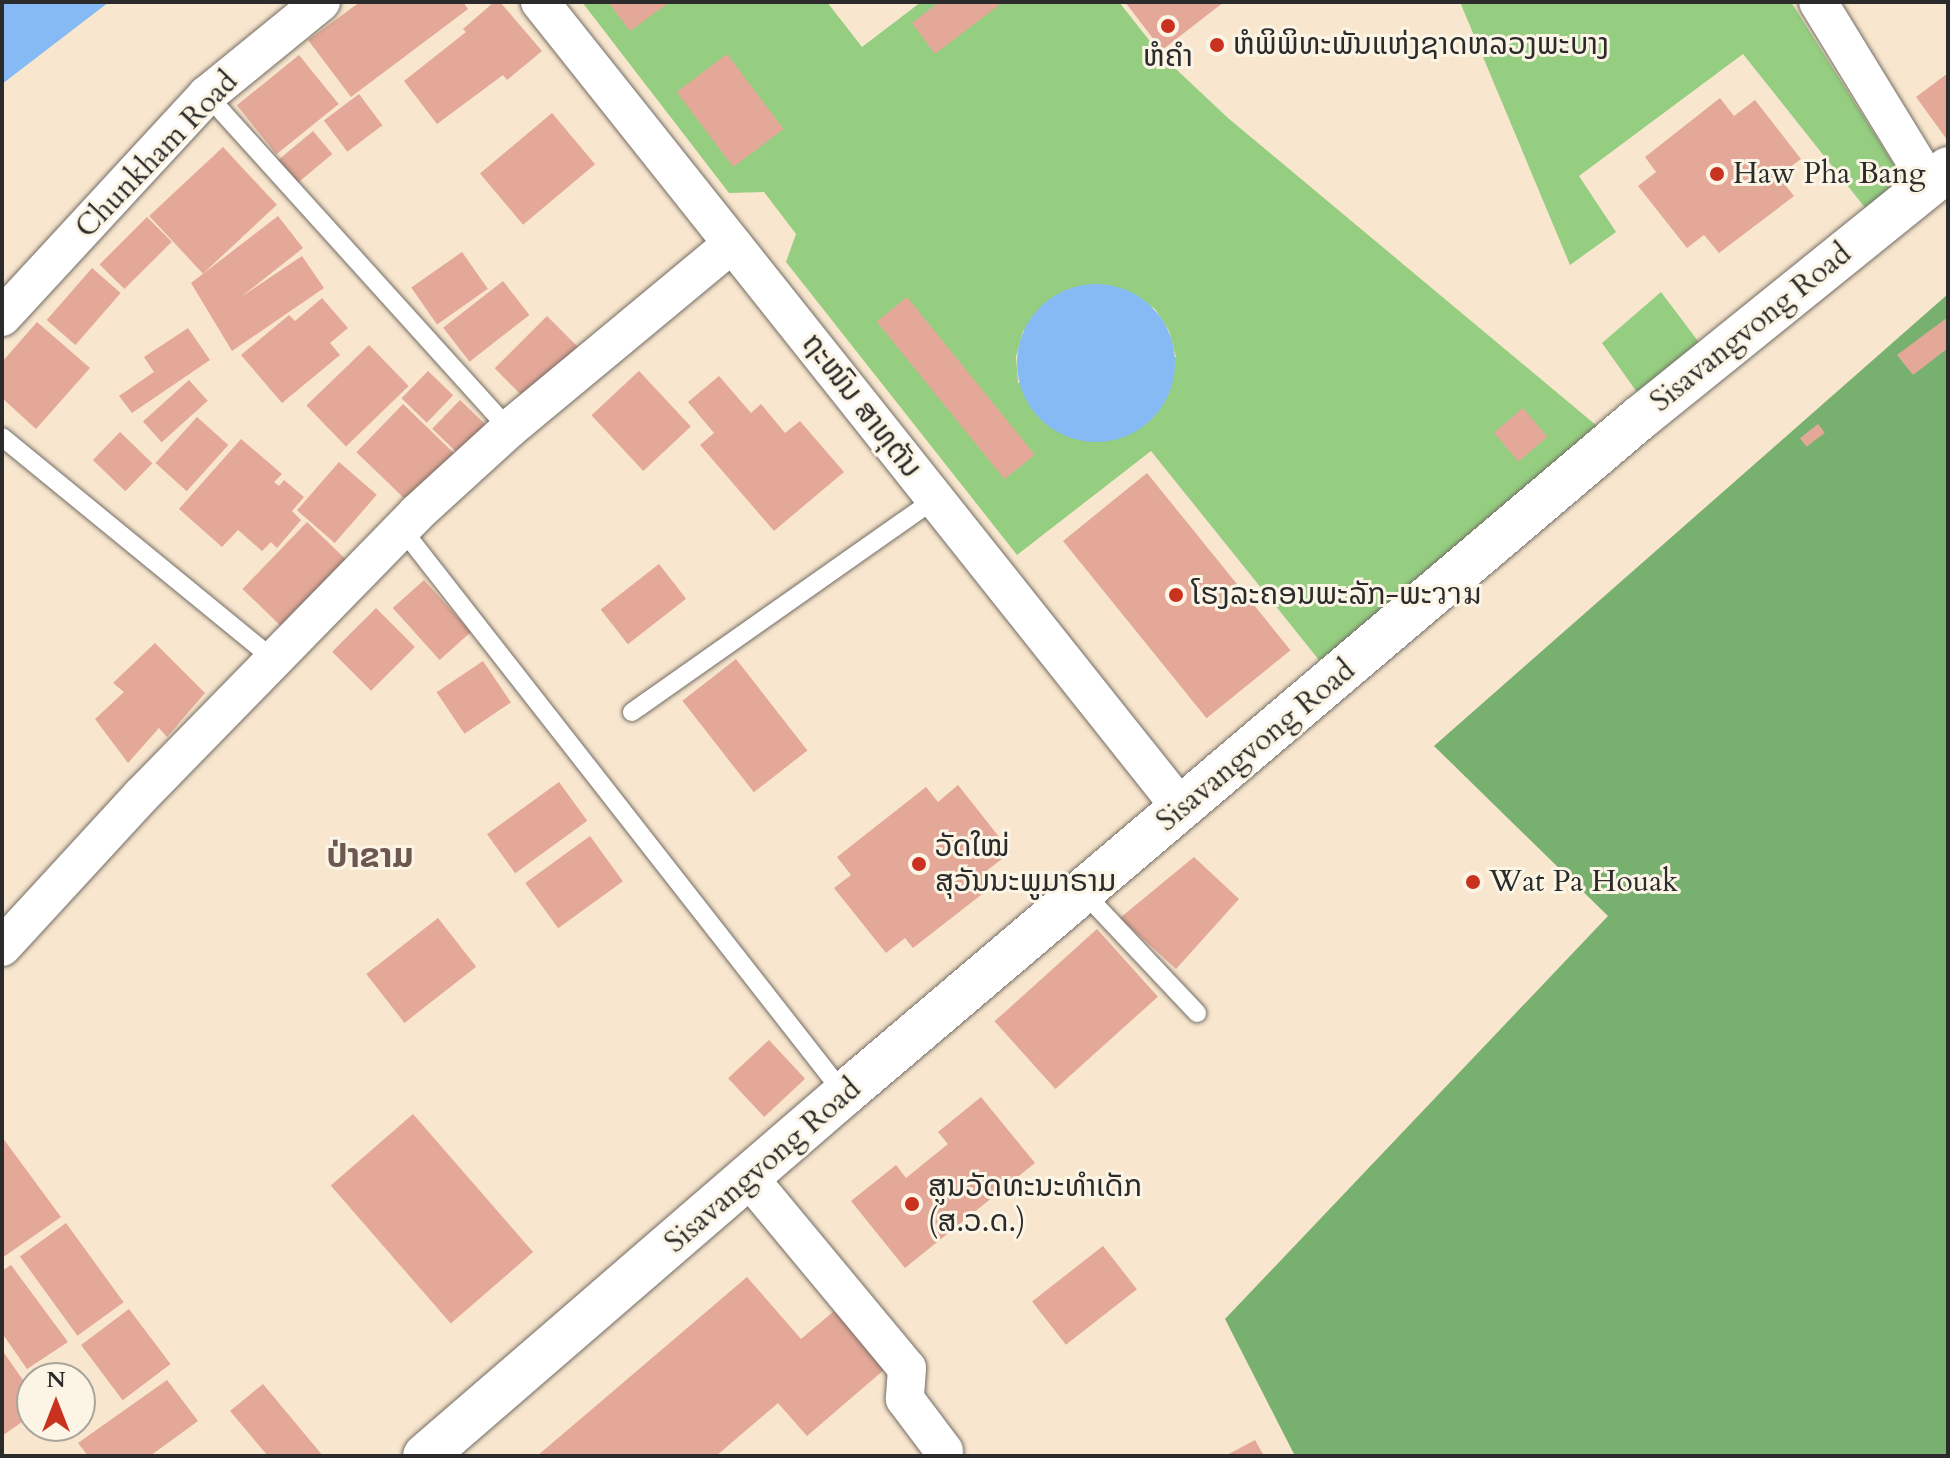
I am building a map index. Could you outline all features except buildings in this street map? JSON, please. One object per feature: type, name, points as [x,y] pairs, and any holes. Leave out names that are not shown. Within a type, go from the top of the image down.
[{"type":"main road","name":"Sisavangvong Road","points":[[425,1456],[844,1094],[1683,382],[1938,176]]},
{"type":"street","name":"Chunkham Road","points":[[2,317],[207,95],[321,2]]},
{"type":"street","name":"ຖະໜົນ ສາທຸຕັນ","points":[[540,2],[1182,809]]},
{"type":"street","points":[[1818,2],[1938,176]]},
{"type":"street","points":[[2,947],[273,659],[402,529],[509,429],[732,244]]},
{"type":"street","points":[[749,1178],[907,1368],[905,1399],[944,1451]]},
{"type":"lane","points":[[207,95],[509,429]]},
{"type":"lane","points":[[2,437],[273,659]]},
{"type":"lane","points":[[632,712],[935,499]]},
{"type":"lane","points":[[402,529],[844,1094]]},
{"type":"lane","points":[[1084,893],[1197,1013]]},
{"type":"green space","points":[[582,2],[827,2],[862,47],[921,2],[1119,2],[1160,54],[1228,118],[1609,436],[1327,670],[1151,451],[1017,555],[786,262],[796,234],[764,192],[729,193]],"holes":[[[1083,285],[1109,285],[1134,294],[1155,309],[1169,331],[1176,357],[1018,383],[1016,357],[1023,331]]]},
{"type":"green space","points":[[1460,2],[1791,2],[1908,187],[1874,219],[1743,54],[1579,176],[1616,232],[1570,265]]},
{"type":"green space","points":[[1661,292],[1707,353],[1646,405],[1602,343]]},
{"type":"green space","points":[[1948,294],[1948,1456],[1295,1456],[1225,1319],[1608,916],[1434,746]]},
{"type":"water","points":[[2,2],[109,2],[2,84]]},
{"type":"water","points":[[1096,284],[1126,290],[1152,307],[1169,333],[1175,363],[1169,393],[1152,419],[1126,436],[1096,442],[1066,436],[1040,419],[1023,393],[1017,363],[1023,333],[1040,307],[1066,290]]},
{"type":"place","name":"ຫໍຄຳ","points":[[1168,26]]},
{"type":"place","name":"ຫໍພິພິທະພັນແຫ່ງຊາດຫລວງພະບາງ","points":[[1217,45]]},
{"type":"place","name":"Haw Pha Bang","points":[[1717,174]]},
{"type":"place","name":"ໂຮງລະຄອນພະລັກ-ພະวาม","points":[[1176,595]]},
{"type":"place","name":"ວັດໃໝ່ ສຸວັນນະພູມາຣາມ","points":[[919,864]]},
{"type":"place","name":"Wat Pa Houak","points":[[1473,882]]},
{"type":"place","name":"ສູນວັດທະນະທຳເດັກ (ສ.ວ.ດ.)","points":[[912,1204]]},
{"type":"district","name":"ປ່າຂາມ","points":[[370,857]]}]
